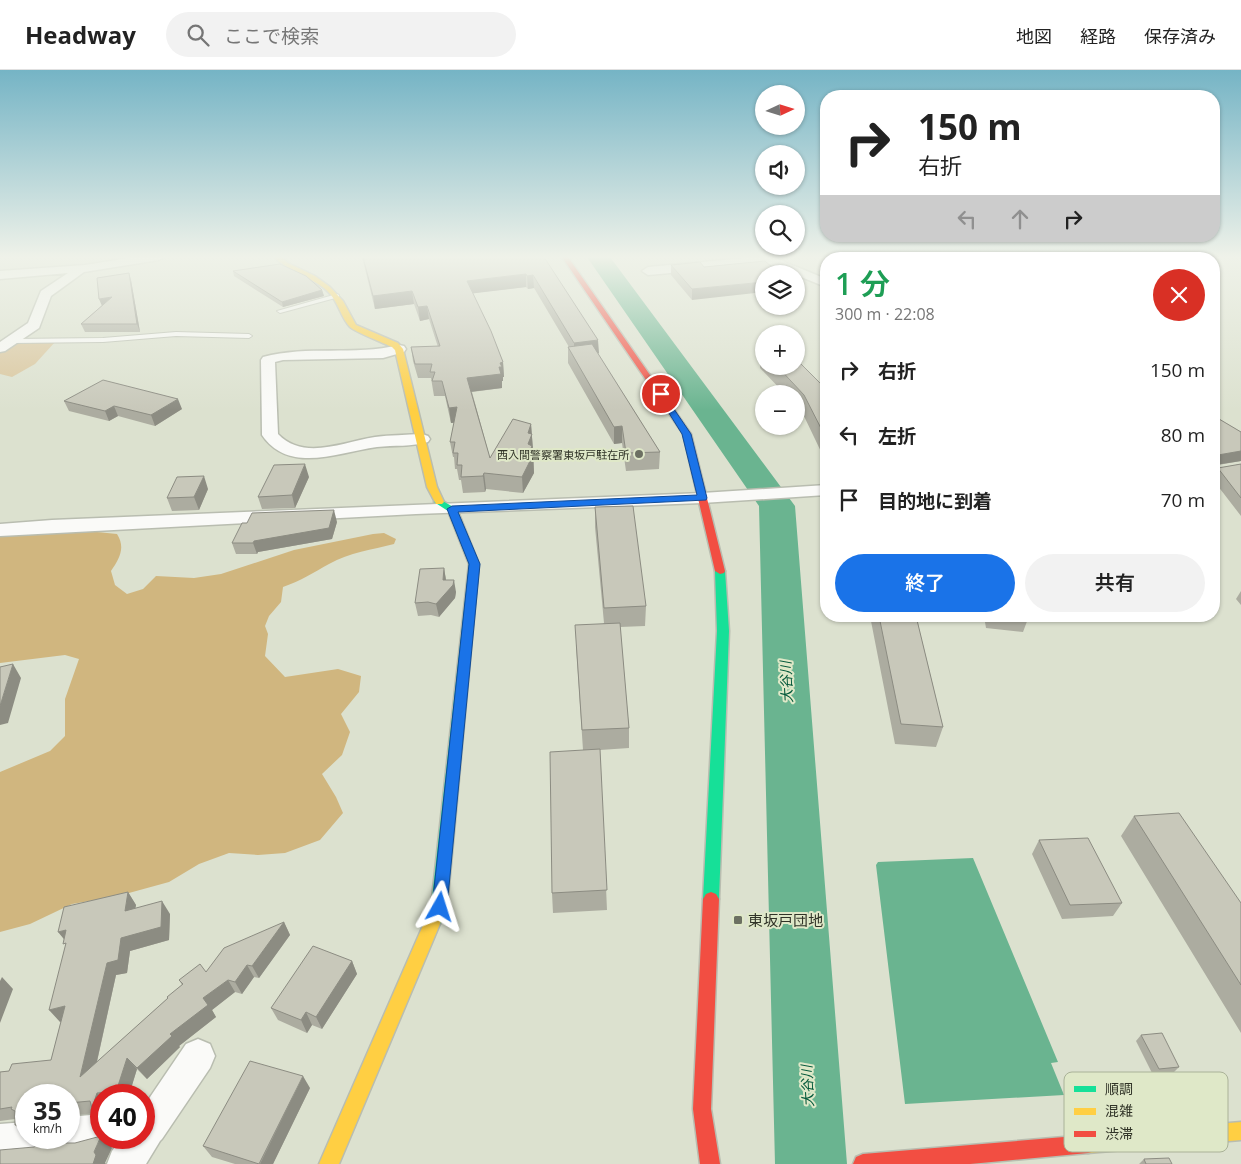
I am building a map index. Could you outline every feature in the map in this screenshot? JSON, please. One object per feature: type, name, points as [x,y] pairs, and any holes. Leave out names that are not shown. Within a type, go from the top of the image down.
[{"type":"street","points":[[6,344],[34,325],[40,308]]},
{"type":"street","points":[[329,1164],[440,907],[474,564],[452,509],[437,501],[432,487],[399,349],[395,345],[353,326],[343,308]]},
{"type":"street","points":[[600,308],[686,434],[719,564],[722,589],[723,631],[702,1109],[710,1164]]},
{"type":"street","points":[[399,349],[383,354],[283,356],[268,360],[270,435],[275,443],[302,453],[315,453],[377,442],[422,439]]},
{"type":"street","points":[[0,530],[416,508],[452,509],[702,498],[820,490]]},
{"type":"street","points":[[155,1118],[198,1056]]},
{"type":"street","points":[[1228,1131],[1241,1130]]},
{"type":"street","points":[[0,1142],[15,1141]]},
{"type":"street","points":[[863,1164],[1064,1146]]},
{"type":"street","points":[[125,1164],[134,1149]]},
{"type":"lane","points":[[280,310],[288,308]]},
{"type":"lane","points":[[6,344],[96,341],[184,334],[249,336]]},
{"type":"shaded area","points":[[55,342],[35,364],[12,377],[0,374],[0,352],[15,344]]},
{"type":"shaded area","points":[[45,530],[117,534],[120,539],[121,549],[119,558],[111,571],[115,585],[127,594],[143,589],[156,576],[194,578],[221,574],[294,550],[373,534],[384,533],[396,539],[394,544],[337,560],[283,587],[281,602],[269,616],[265,626],[268,634],[265,656],[285,677],[338,669],[361,676],[359,692],[341,714],[350,732],[342,755],[322,774],[343,813],[320,840],[285,853],[258,855],[229,853],[199,864],[169,882],[118,896],[72,904],[30,924],[0,932],[0,772],[50,751],[65,736],[65,699],[79,659],[65,655],[0,663],[0,535]]},
{"type":"shaded area","points":[[973,858],[1058,1062],[1051,1063],[1064,1095],[905,1104],[876,865],[878,862]]},
{"type":"building","points":[[99,308],[134,308],[137,324],[81,324]]},
{"type":"building","points":[[428,308],[480,308],[503,362],[500,363],[502,367],[499,367],[501,374],[467,378],[490,458],[513,419],[531,424],[528,433],[532,434],[528,444],[532,446],[528,455],[532,457],[522,477],[484,473],[483,476],[461,477],[462,465],[457,465],[458,453],[453,453],[455,442],[450,442],[457,407],[449,408],[442,381],[432,381],[435,372],[430,372],[432,364],[415,364],[411,347],[440,346]]},
{"type":"building","points":[[553,308],[577,308],[598,340],[574,343]]},
{"type":"building","points":[[592,344],[660,452],[626,453],[622,426],[614,427],[568,347]]},
{"type":"building","points":[[805,368],[820,383],[820,426],[805,397],[805,385],[795,385],[785,375],[805,375]]},
{"type":"building","points":[[103,380],[178,399],[151,415],[114,406],[105,411],[64,401]]},
{"type":"building","points":[[1220,420],[1241,432],[1241,451],[1220,455]]},
{"type":"building","points":[[305,464],[292,495],[258,497],[274,465]]},
{"type":"building","points":[[1241,464],[1241,498],[1220,471],[1220,468]]},
{"type":"building","points":[[204,476],[194,497],[167,498],[177,477]]},
{"type":"building","points":[[633,506],[646,606],[604,608],[595,507]]},
{"type":"building","points":[[334,510],[329,528],[254,541],[253,543],[232,543],[242,523],[247,523],[252,513]]},
{"type":"building","points":[[444,568],[443,580],[454,580],[453,585],[436,604],[428,602],[415,603],[420,569]]},
{"type":"building","points":[[880,622],[917,622],[943,727],[901,724]]},
{"type":"building","points":[[620,623],[629,728],[582,730],[575,625]]},
{"type":"building","points":[[13,664],[0,706],[0,667]]},
{"type":"building","points":[[600,749],[607,890],[552,893],[550,752]]},
{"type":"building","points":[[1179,813],[1241,903],[1241,985],[1134,816]]},
{"type":"building","points":[[1088,838],[1122,903],[1070,905],[1039,840]]},
{"type":"building","points":[[128,892],[125,911],[162,901],[161,927],[121,938],[118,960],[107,963],[80,1077],[183,984],[179,980],[200,964],[206,972],[224,948],[284,922],[252,966],[247,965],[235,982],[228,980],[203,998],[208,1005],[170,1034],[172,1036],[137,1068],[127,1058],[119,1084],[90,1084],[90,1101],[80,1102],[80,1084],[15,1084],[15,1111],[11,1109],[12,1107],[0,1109],[0,1072],[9,1071],[12,1064],[51,1060],[65,1006],[49,1010],[66,943],[63,944],[66,930],[58,932],[64,907]]},
{"type":"building","points":[[313,946],[352,961],[316,1017],[306,1012],[301,1020],[271,1008]]},
{"type":"building","points":[[1162,1033],[1179,1067],[1159,1069],[1141,1035]]},
{"type":"building","points":[[250,1061],[303,1076],[259,1164],[203,1146]]},
{"type":"building","points":[[90,1139],[90,1149],[95,1149],[94,1152],[96,1155],[93,1164],[0,1164],[0,1150],[80,1149],[80,1142]]},
{"type":"building","points":[[1169,1158],[1172,1164],[1146,1164],[1144,1159]]},
{"type":"waterway","name":"大谷川","points":[[635,308],[777,506],[811,1164]]},
{"type":"traffic: fast","points":[[434,919],[439,907],[474,564],[452,509],[439,502]]},
{"type":"traffic: fast","points":[[711,899],[723,631],[720,571]]},
{"type":"traffic: slow","points":[[344,308],[353,326],[395,345],[399,349],[432,487],[439,502]]},
{"type":"traffic: slow","points":[[329,1164],[434,919]]},
{"type":"traffic: slow","points":[[1228,1132],[1241,1131]]},
{"type":"traffic: jam","points":[[600,308],[687,434],[720,571]]},
{"type":"traffic: jam","points":[[710,1164],[702,1109],[711,899]]},
{"type":"traffic: jam","points":[[863,1164],[1064,1146]]},
{"type":"place","name":"西入間警察署東坂戸駐在所","points":[[639,454]]},
{"type":"place","name":"東坂戸団地","points":[[738,920]]},
{"type":"route","points":[[440,907],[474,564],[452,509],[702,498],[686,434],[661,394]]}]
